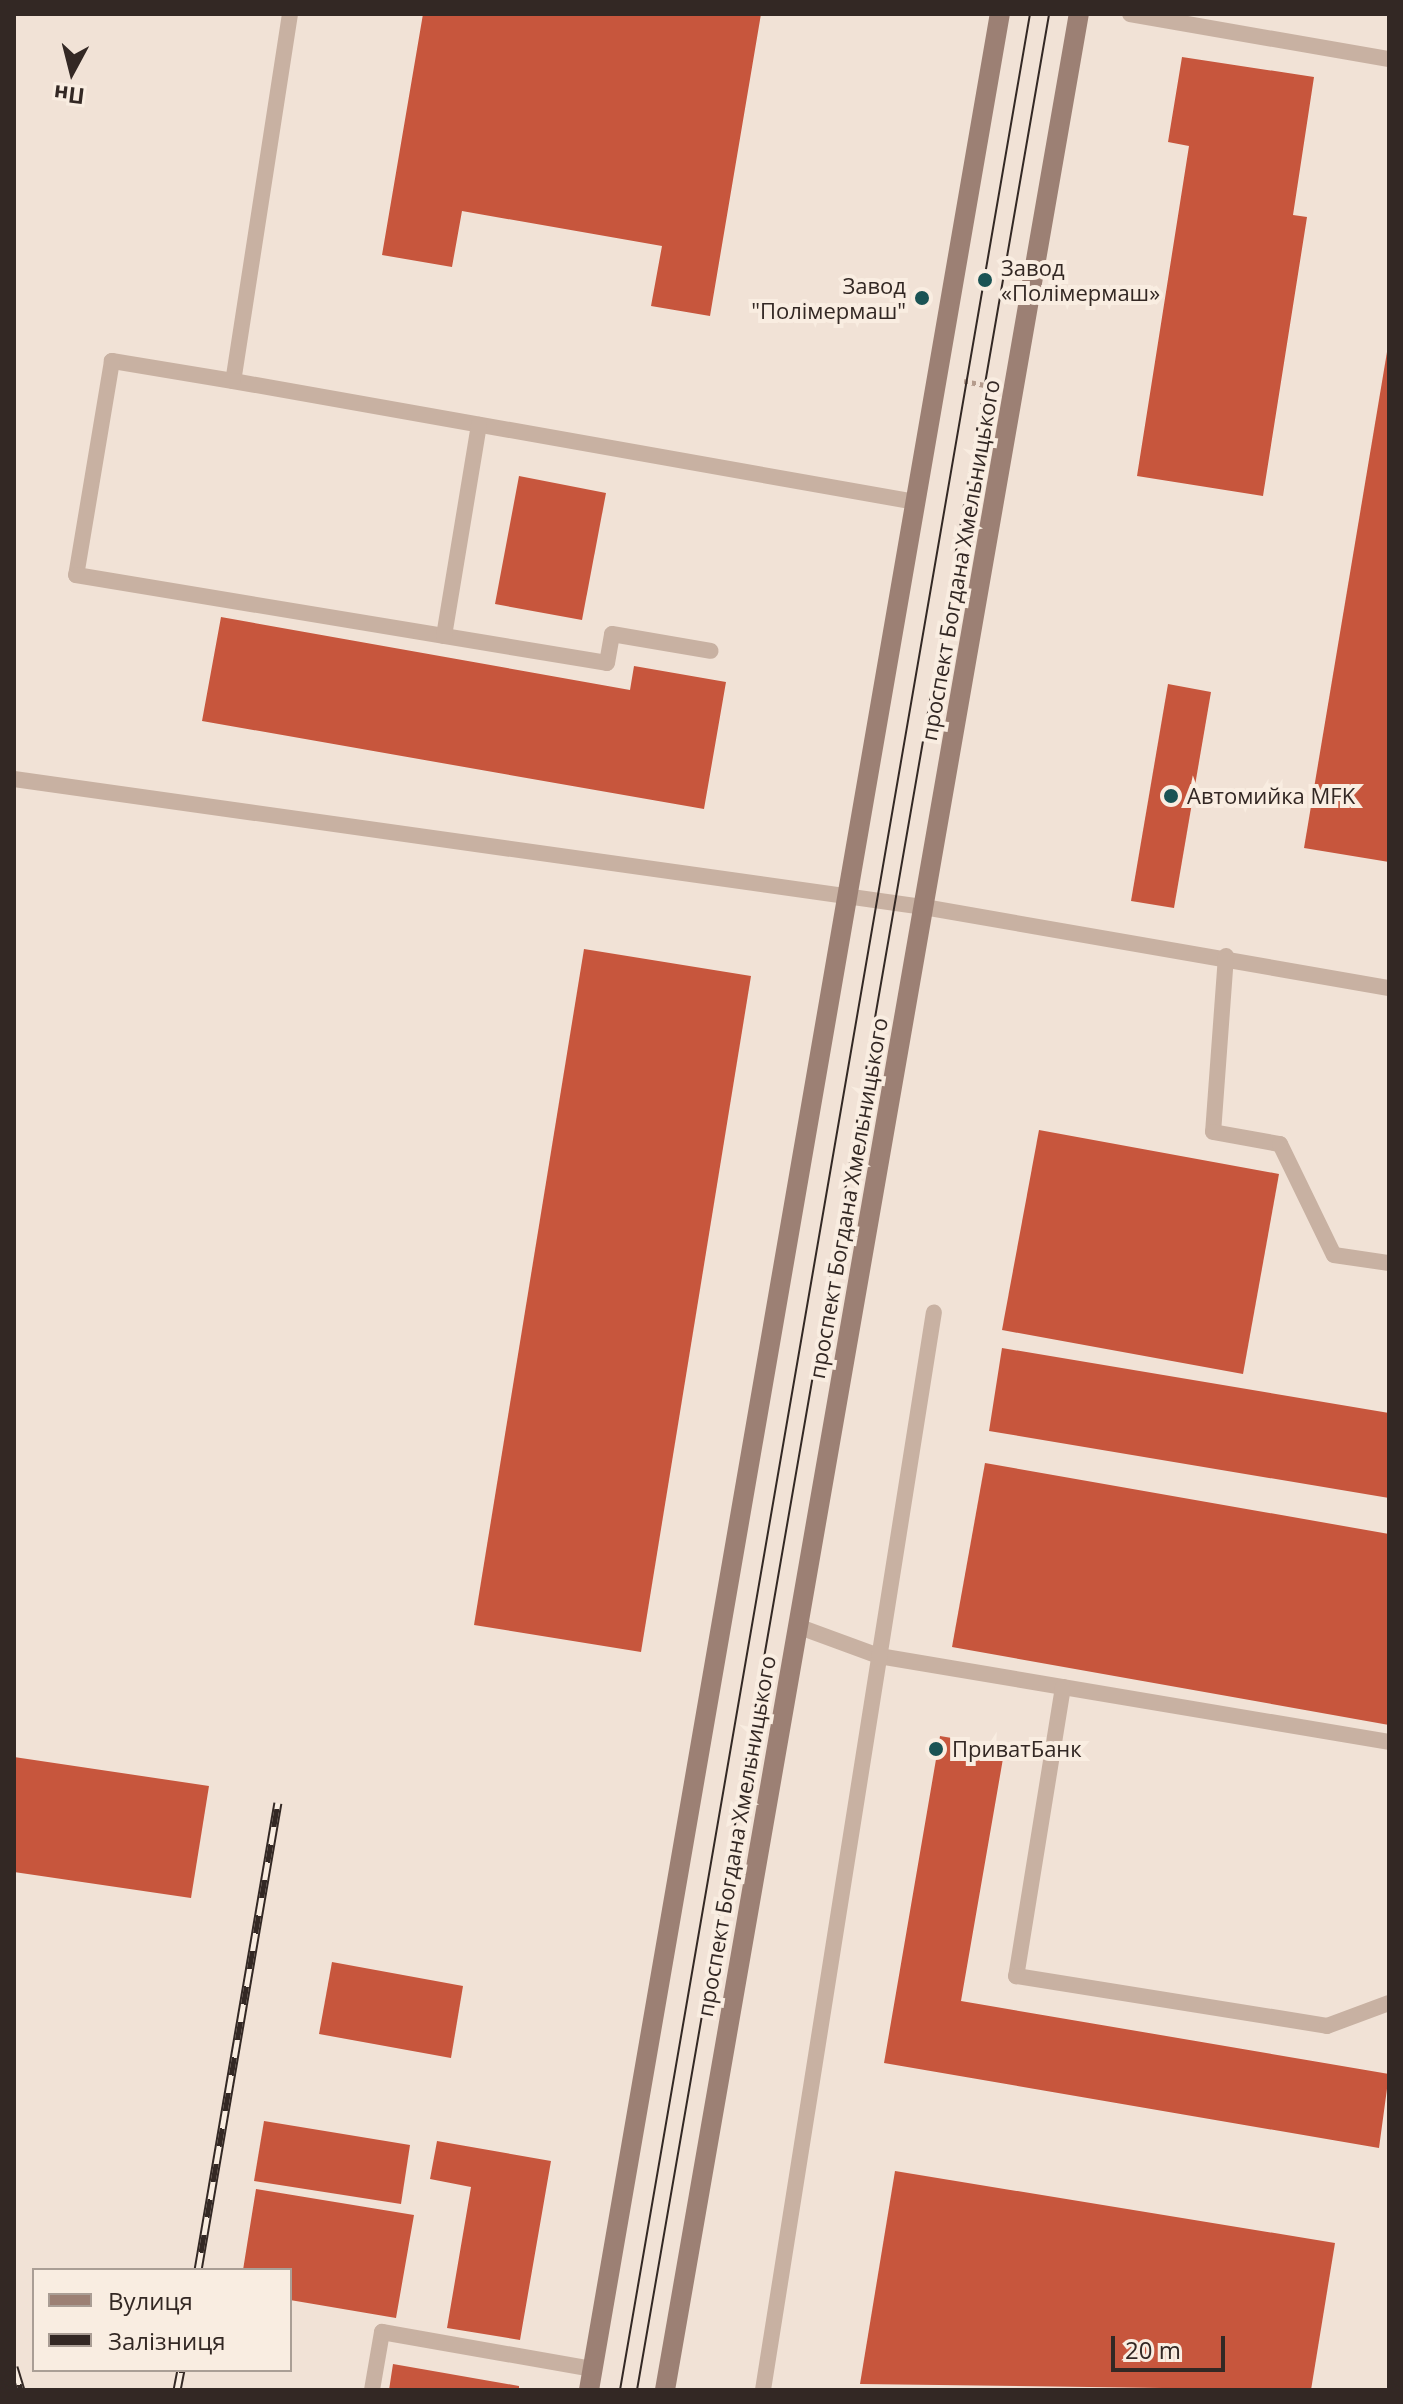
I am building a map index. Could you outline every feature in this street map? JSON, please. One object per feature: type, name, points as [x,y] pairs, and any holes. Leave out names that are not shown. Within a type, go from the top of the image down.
[{"type":"main road","points":[[589,2390],[1000,14]]},
{"type":"main road","name":"проспект Богдана Хмельницького","points":[[665,2390],[1079,14]]},
{"type":"lane","points":[[233,381],[290,14]]},
{"type":"lane","points":[[1130,14],[1389,59]]},
{"type":"lane","points":[[711,651],[612,634],[607,663],[76,575],[112,361],[916,502]]},
{"type":"lane","points":[[444,636],[479,425]]},
{"type":"lane","points":[[14,779],[924,907],[1226,956],[1389,988]]},
{"type":"lane","points":[[1226,956],[1213,1132],[1280,1144],[1334,1255],[1389,1263]]},
{"type":"lane","points":[[763,2390],[934,1312]]},
{"type":"lane","points":[[797,1626],[879,1656],[1389,1742]]},
{"type":"lane","points":[[1063,1687],[1016,1976],[1327,2026],[1389,2003]]},
{"type":"lane","points":[[372,2390],[382,2332],[592,2369]]},
{"type":"path","points":[[939,377],[1014,390]]},
{"type":"building","points":[[423,14],[761,14],[710,316],[651,306],[662,246],[462,211],[452,267],[382,255]]},
{"type":"building","points":[[1182,57],[1314,77],[1293,215],[1307,217],[1263,496],[1137,476],[1189,146],[1168,142]]},
{"type":"building","points":[[1389,352],[1389,862],[1304,848]]},
{"type":"building","points":[[519,476],[606,493],[582,620],[495,604]]},
{"type":"building","points":[[221,617],[630,690],[634,666],[726,682],[704,809],[202,721]]},
{"type":"building","name":"Автомийка MFK","points":[[1168,684],[1211,692],[1174,908],[1131,901]]},
{"type":"building","points":[[584,949],[751,976],[641,1652],[474,1625]]},
{"type":"building","points":[[1039,1130],[1279,1174],[1243,1374],[1002,1330]]},
{"type":"building","points":[[1002,1348],[1389,1413],[1389,1498],[989,1431]]},
{"type":"building","points":[[985,1463],[1389,1534],[1389,1725],[952,1647]]},
{"type":"building","points":[[940,1736],[1005,1747],[961,2001],[1389,2074],[1379,2148],[884,2063]]},
{"type":"building","points":[[14,1757],[209,1786],[191,1898],[14,1872]]},
{"type":"building","points":[[332,1962],[463,1986],[451,2058],[319,2034]]},
{"type":"building","points":[[264,2121],[410,2145],[401,2204],[254,2181]]},
{"type":"building","points":[[437,2141],[551,2161],[520,2340],[447,2328],[471,2187],[430,2179]]},
{"type":"building","points":[[895,2171],[1335,2243],[1311,2390],[860,2384]]},
{"type":"building","points":[[256,2189],[414,2215],[396,2318],[292,2300],[292,2268],[243,2268]]},
{"type":"building","points":[[393,2364],[519,2386],[519,2390],[389,2390]]},
{"type":"tram line","points":[[620,2390],[1030,14]]},
{"type":"tram line","points":[[637,2390],[1049,14]]},
{"type":"railway","points":[[198,2268],[278,1803]]},
{"type":"railway","points":[[14,2367],[21,2390]]},
{"type":"railway","points":[[177,2390],[181,2372]]},
{"type":"place","name":"Завод «Полімермаш»","points":[[985,280]]},
{"type":"place","name":"Завод \"Полімермаш\"","points":[[922,298]]},
{"type":"place","name":"Автомийка MFK","points":[[1171,796]]},
{"type":"place","name":"ПриватБанк","points":[[936,1749]]}]
